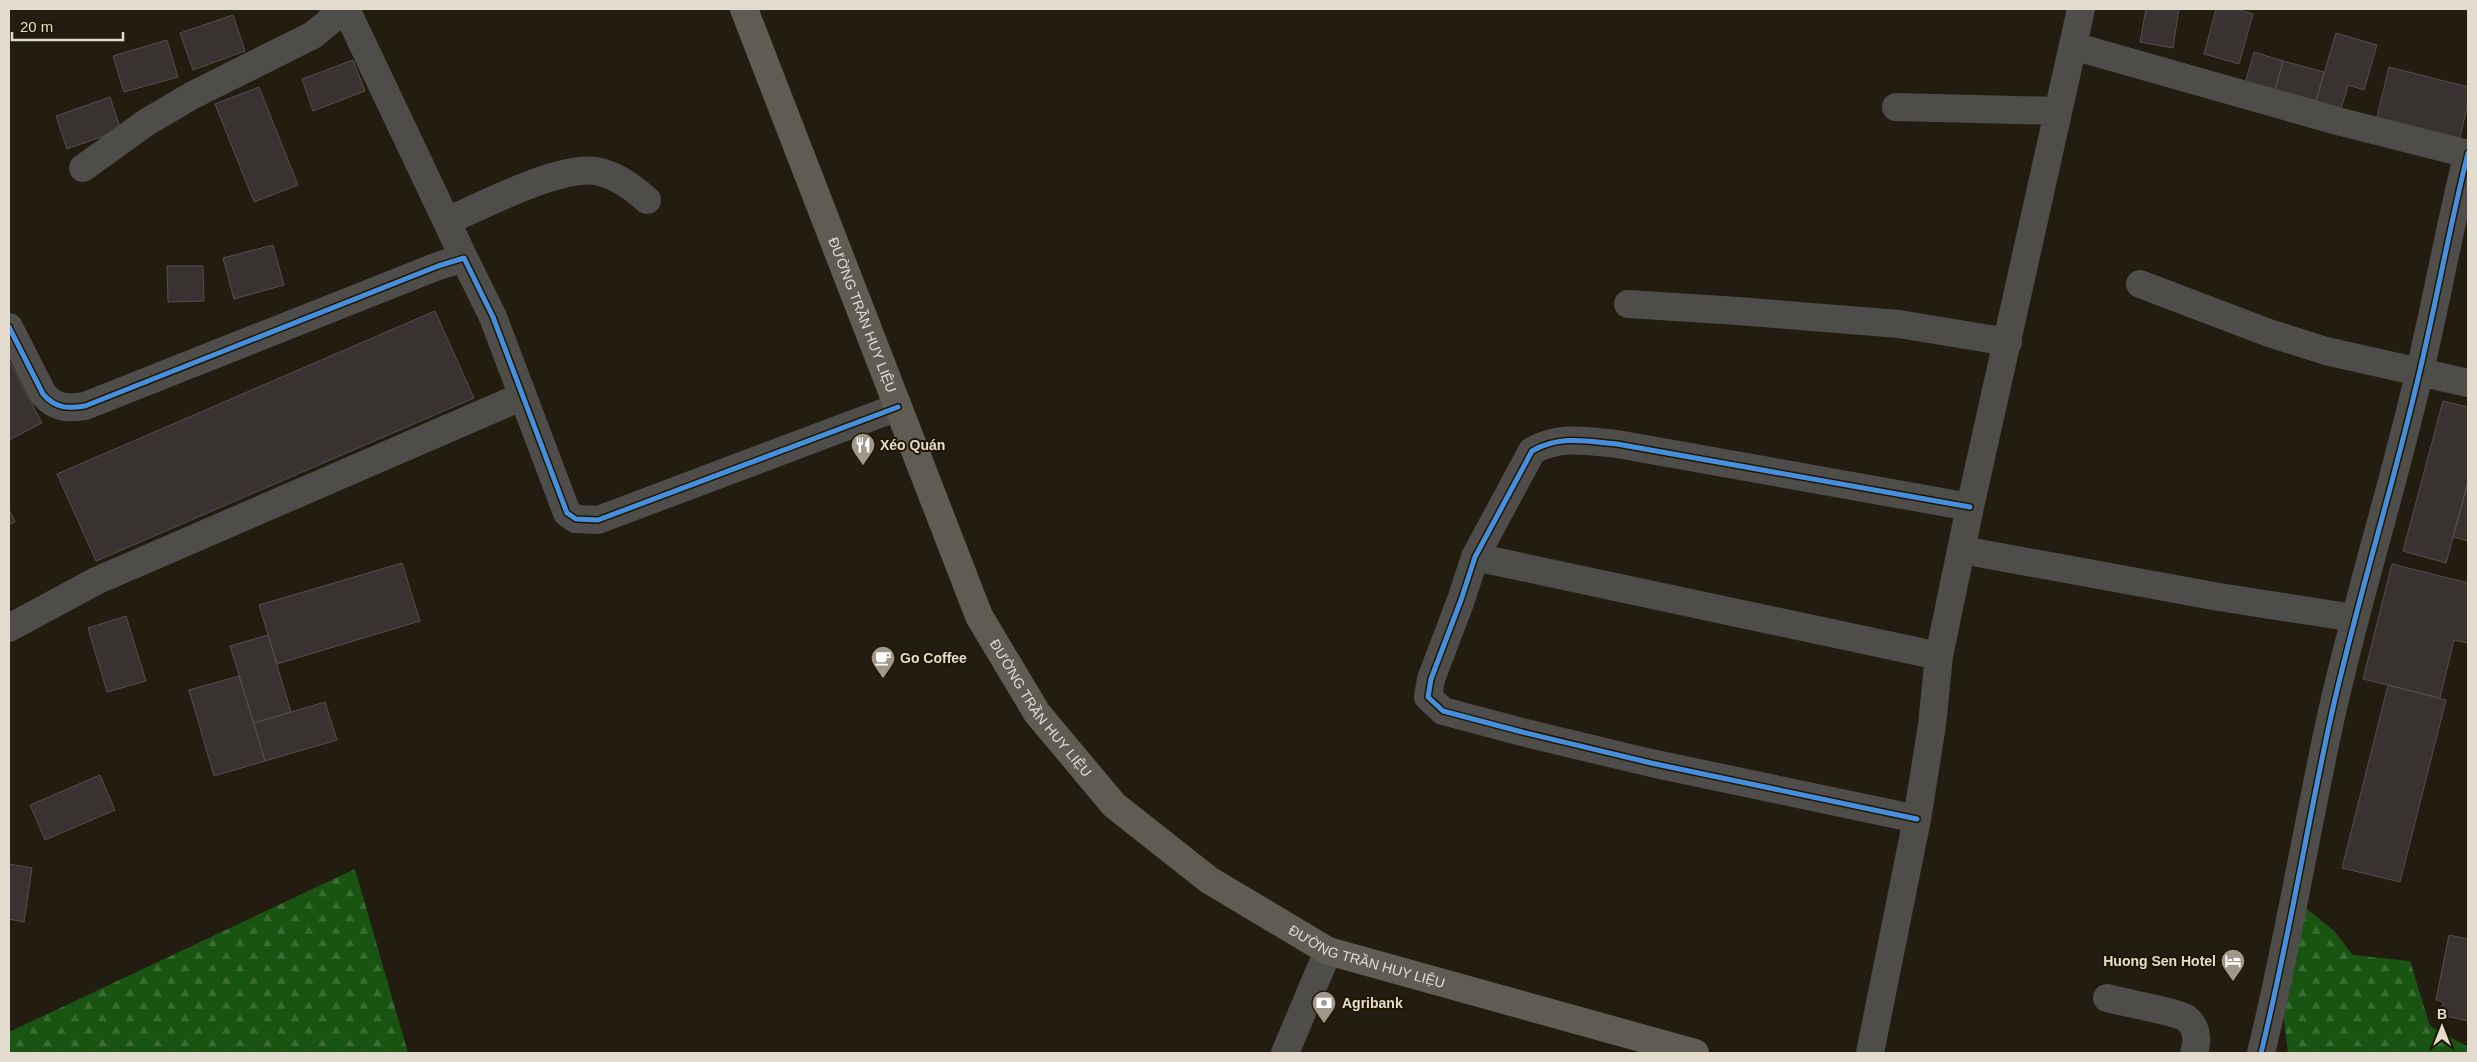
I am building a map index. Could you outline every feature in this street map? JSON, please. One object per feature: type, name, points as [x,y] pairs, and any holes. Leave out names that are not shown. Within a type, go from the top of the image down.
[{"type":"highway","name":"ĐƯỜNG TRẦN HUY LIỆU","points":[[744,9],[979,616],[1036,713],[1114,805],[1209,880],[1328,951],[1694,1053]]},
{"type":"street","points":[[83,168],[154,117],[193,95],[313,35],[330,21],[336,9]]},
{"type":"street","points":[[346,9],[493,317],[567,512],[576,519],[598,520],[898,407]]},
{"type":"street","points":[[1870,1053],[1917,819],[1939,656],[1970,507],[2081,9]]},
{"type":"street","points":[[2073,46],[2341,122],[2468,154],[2454,207],[2420,371],[2354,618],[2330,723],[2287,937],[2261,1053]]},
{"type":"street","points":[[1896,107],[2058,111]]},
{"type":"street","points":[[447,221],[558,175],[579,172],[599,172],[621,180],[646,200]]},
{"type":"street","points":[[9,327],[44,394],[51,403],[67,409],[85,406],[429,269],[464,258]]},
{"type":"street","points":[[2140,284],[2269,334],[2326,351],[2468,383]]},
{"type":"street","points":[[1628,304],[1899,324],[2008,342]]},
{"type":"street","points":[[9,628],[96,581],[523,396]]},
{"type":"street","points":[[1917,819],[1651,763],[1443,711],[1428,697],[1431,679],[1475,557],[1532,451],[1546,443],[1573,440],[1617,444],[1970,507]]},
{"type":"street","points":[[1962,550],[2354,618]]},
{"type":"street","points":[[1475,557],[1939,656]]},
{"type":"street","points":[[1285,1053],[1328,951]]},
{"type":"street","points":[[2107,998],[2185,1018],[2194,1028],[2197,1044],[2194,1053]]},
{"type":"green space","points":[[355,869],[408,1053],[9,1053],[9,1032]]},
{"type":"green space","points":[[2306,908],[2334,931],[2353,955],[2410,961],[2430,1026],[2468,1047],[2468,1053],[2288,1053],[2283,1011]]},
{"type":"building","points":[[2146,9],[2179,9],[2173,48],[2140,42]]},
{"type":"building","points":[[2216,9],[2236,9],[2253,14],[2239,64],[2204,54]]},
{"type":"building","points":[[233,15],[245,51],[193,70],[180,33]]},
{"type":"building","points":[[2336,33],[2377,45],[2364,90],[2348,85],[2341,109],[2316,101]]},
{"type":"building","points":[[167,40],[178,77],[124,92],[113,56]]},
{"type":"building","points":[[2254,52],[2283,61],[2273,96],[2244,87]]},
{"type":"building","points":[[353,60],[365,91],[313,111],[302,79]]},
{"type":"building","points":[[2283,61],[2324,72],[2316,101],[2275,90]]},
{"type":"building","points":[[2389,67],[2468,87],[2468,103],[2459,141],[2376,121]]},
{"type":"building","points":[[259,87],[298,185],[254,202],[215,104]]},
{"type":"building","points":[[110,97],[121,130],[67,149],[56,116]]},
{"type":"building","points":[[273,245],[284,285],[234,299],[223,258]]},
{"type":"building","points":[[167,266],[203,266],[204,301],[168,302]]},
{"type":"building","points":[[435,311],[474,398],[96,561],[57,474]]},
{"type":"building","points":[[9,361],[42,423],[9,440]]},
{"type":"building","points":[[2443,401],[2468,407],[2468,482],[2446,563],[2403,551]]},
{"type":"building","points":[[2468,482],[2468,541],[2453,537]]},
{"type":"building","points":[[9,509],[15,522],[9,525]]},
{"type":"building","points":[[402,563],[420,621],[277,664],[259,605]]},
{"type":"building","points":[[2392,564],[2468,583],[2468,640],[2467,643],[2454,640],[2440,698],[2363,679]]},
{"type":"building","points":[[126,616],[146,681],[107,692],[88,628]]},
{"type":"building","points":[[268,635],[291,712],[254,723],[230,646]]},
{"type":"building","points":[[239,676],[265,761],[214,776],[189,690]]},
{"type":"building","points":[[2388,685],[2446,700],[2400,882],[2342,868]]},
{"type":"building","points":[[325,702],[337,740],[265,761],[254,723]]},
{"type":"building","points":[[100,775],[115,810],[45,840],[30,805]]},
{"type":"building","points":[[9,864],[32,868],[24,922],[9,919]]},
{"type":"building","points":[[2449,935],[2468,939],[2468,1021],[2441,1015],[2443,1002],[2436,1000]]},
{"type":"cycle path","points":[[2261,1053],[2280,970],[2340,677],[2409,414],[2468,153]]},
{"type":"cycle path","points":[[9,327],[43,394],[57,405],[85,406],[438,266],[464,258],[493,317],[567,513],[576,519],[598,520],[898,407]]},
{"type":"cycle path","points":[[1917,819],[1651,763],[1443,711],[1428,697],[1431,679],[1475,557],[1532,451],[1542,446],[1573,440],[1617,444],[1970,507]]},
{"type":"place","name":"Xéo Quán","points":[[863,466]]},
{"type":"place","name":"Go Coffee","points":[[883,679]]},
{"type":"place","name":"Huong Sen Hotel","points":[[2233,982]]},
{"type":"place","name":"Agribank","points":[[1324,1024]]}]
